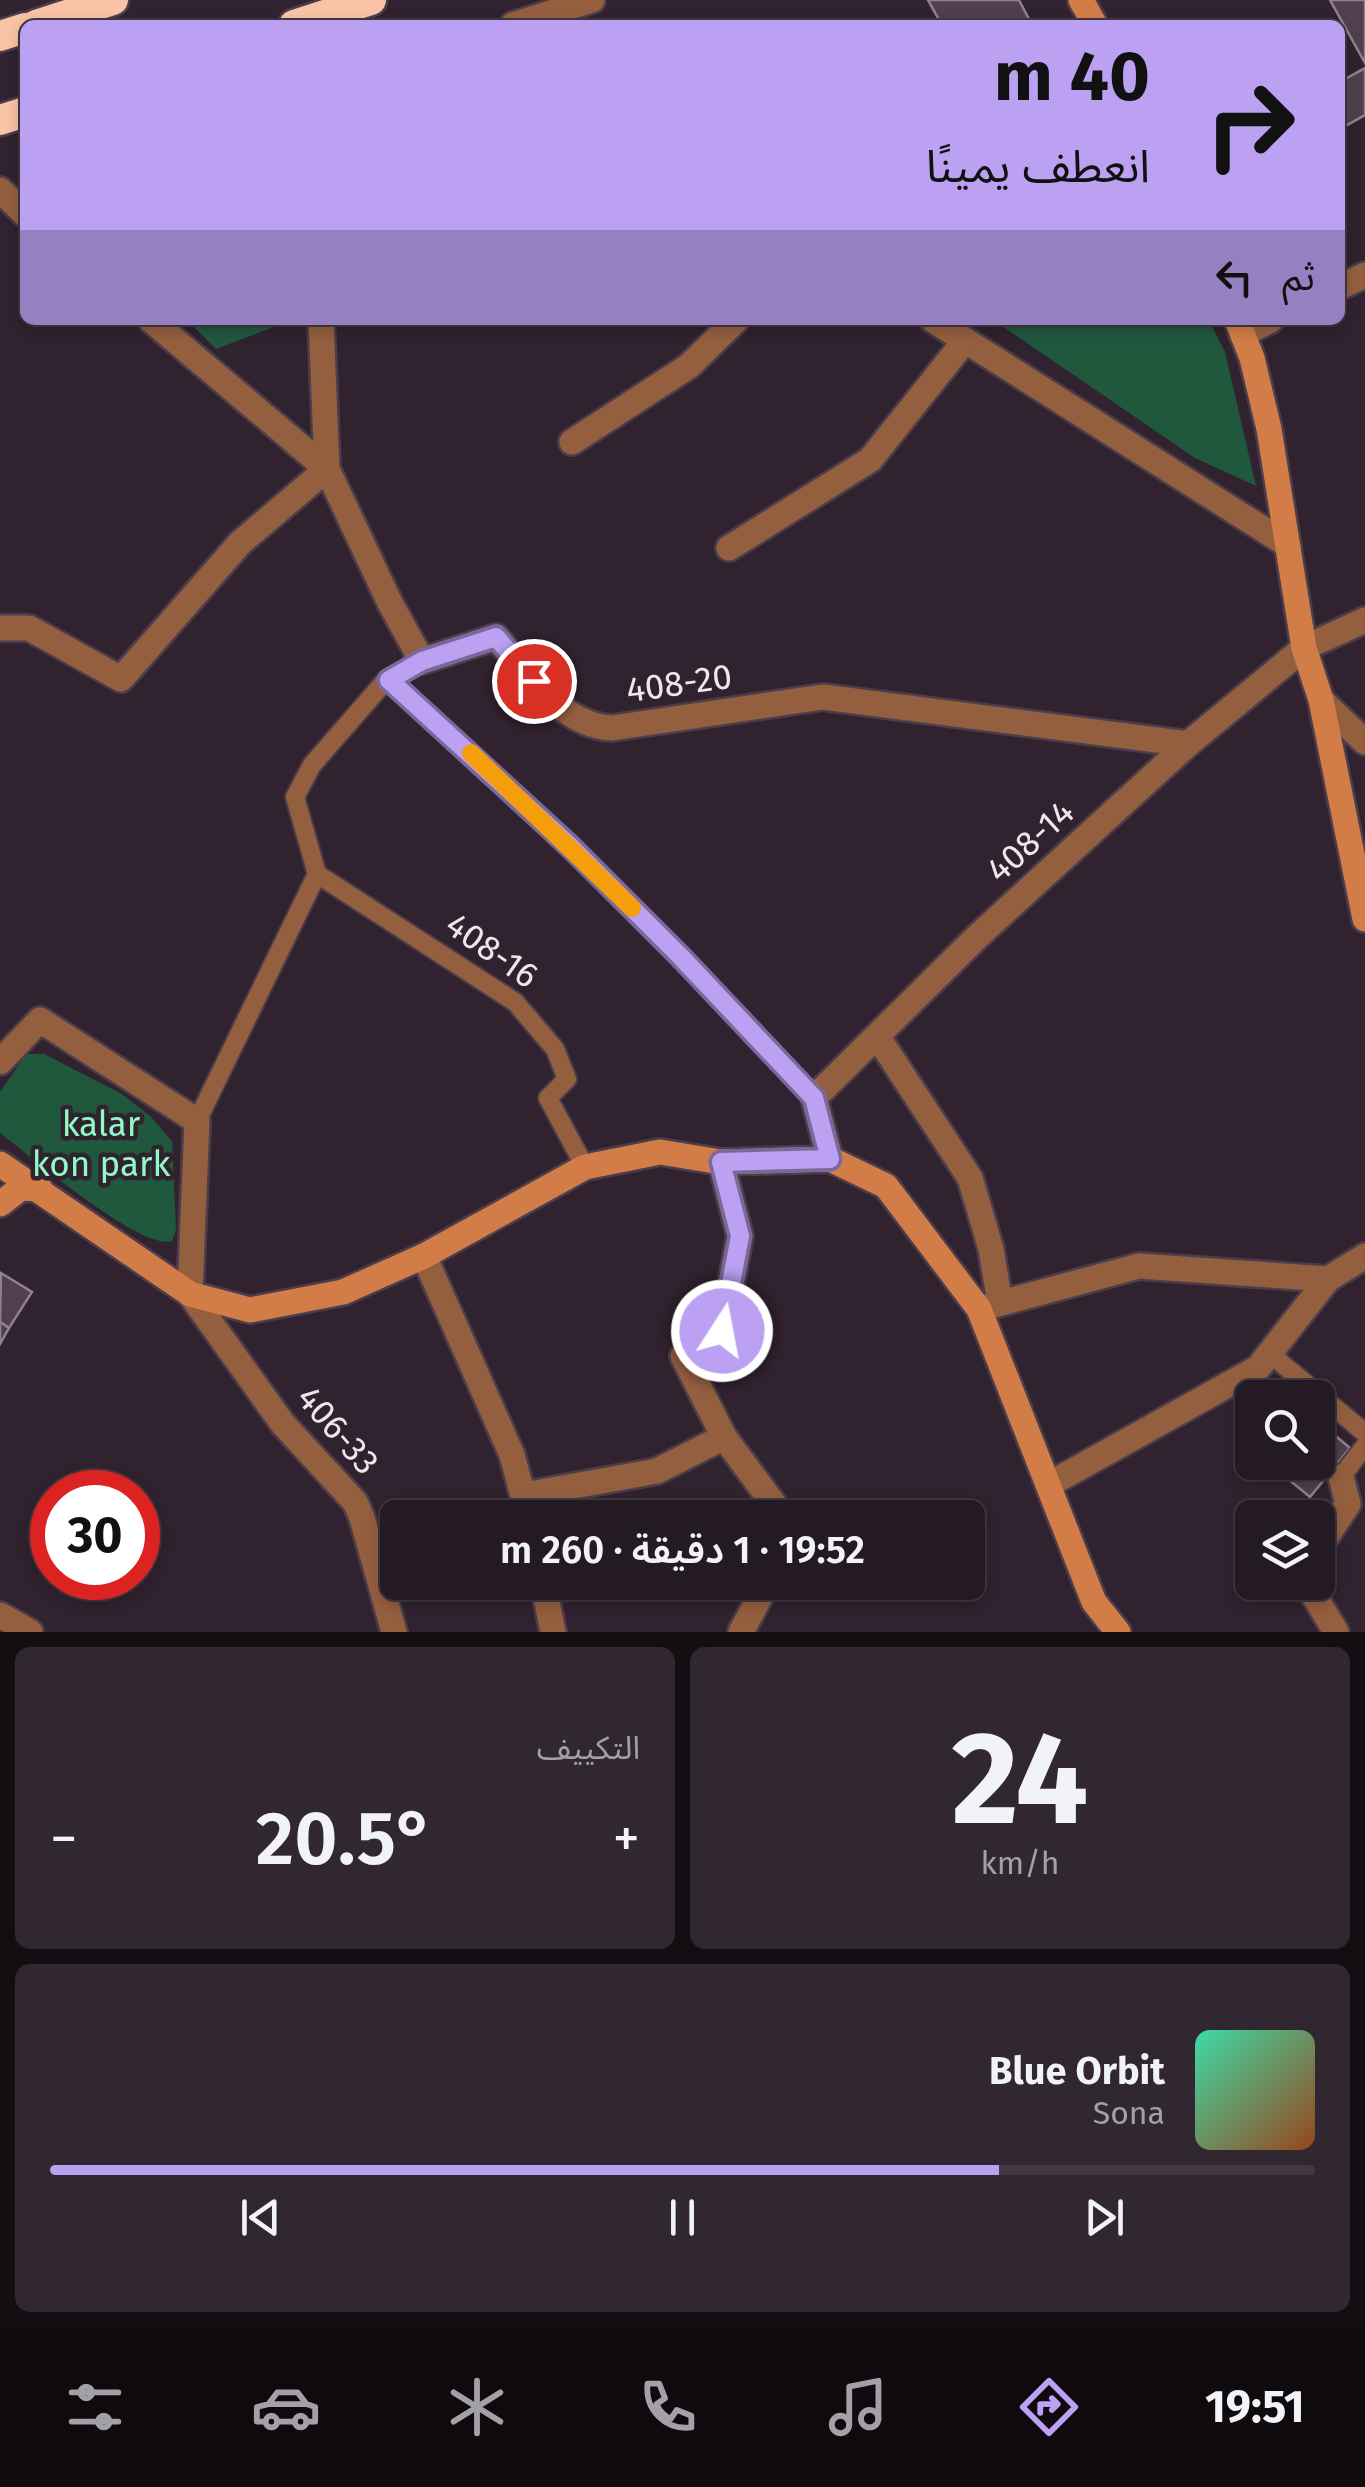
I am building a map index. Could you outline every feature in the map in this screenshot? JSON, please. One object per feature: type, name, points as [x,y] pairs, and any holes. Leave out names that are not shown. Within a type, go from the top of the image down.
[{"type":"highway","points":[[38,19],[112,0]]},
{"type":"highway","points":[[309,20],[371,0]]},
{"type":"street","points":[[560,19],[592,0]]},
{"type":"street","points":[[157,325],[327,468]]},
{"type":"street","points":[[321,325],[327,468],[390,603],[422,661]]},
{"type":"street","points":[[572,442],[690,366],[731,325]]},
{"type":"street","points":[[1240,327],[1252,358],[1269,429],[1304,648],[1321,700],[1365,919]]},
{"type":"street","points":[[729,548],[870,460],[952,328],[1288,546]]},
{"type":"street","points":[[0,628],[29,628],[121,678],[240,544],[327,468]]},
{"type":"street","name":"408-14","points":[[814,1098],[978,936],[1188,744],[1304,648],[1365,620]]},
{"type":"street","name":"408-20","points":[[422,661],[496,637],[534,681],[576,719],[596,728],[823,697],[1188,744]]},
{"type":"street","points":[[1321,700],[1365,742]]},
{"type":"street","points":[[0,1062],[40,1020],[197,1121],[190,1294]]},
{"type":"street","points":[[877,1036],[970,1178],[991,1249],[989,1306],[1048,1484],[1094,1602],[1118,1632]]},
{"type":"street","points":[[814,1098],[830,1159]]},
{"type":"street","points":[[0,1164],[190,1294],[250,1310],[343,1292],[424,1256],[585,1167],[660,1152],[721,1162],[830,1159],[886,1186],[989,1306]]},
{"type":"street","points":[[721,1162],[740,1236],[726,1312],[722,1331],[683,1356],[724,1437],[771,1500]]},
{"type":"street","points":[[0,1204],[20,1188],[40,1189]]},
{"type":"street","points":[[424,1256],[485,1388],[525,1500]]},
{"type":"street","points":[[1048,1484],[1258,1368],[1328,1279],[1365,1256]]},
{"type":"street","points":[[989,1306],[1139,1266],[1328,1279]]},
{"type":"street","name":"406-33","points":[[190,1294],[283,1424],[355,1502],[394,1632]]},
{"type":"street","points":[[549,1500],[657,1471],[724,1437]]},
{"type":"street","points":[[1335,1524],[1348,1504],[1341,1477]]},
{"type":"street","points":[[547,1600],[553,1632]]},
{"type":"street","points":[[741,1632],[758,1600]]},
{"type":"street","points":[[1317,1600],[1336,1632]]},
{"type":"street","points":[[0,1615],[30,1632]]},
{"type":"lane","points":[[197,1121],[317,874],[294,797],[312,765],[389,680],[422,661]]},
{"type":"lane","points":[[389,680],[572,848],[814,1098]]},
{"type":"lane","name":"408-16","points":[[317,874],[491,986],[530,1016],[555,1048],[567,1079],[548,1098],[585,1167]]},
{"type":"lane","points":[[1270,1354],[1365,1433]]},
{"type":"lane","points":[[1341,1477],[1365,1446]]},
{"type":"green space","points":[[192,325],[279,325],[216,349]]},
{"type":"green space","points":[[1212,325],[1225,352],[1256,486],[1195,458],[1002,326]]},
{"type":"green space","name":"kalar kon park","points":[[26,1054],[44,1054],[122,1094],[150,1116],[172,1141],[176,1230],[172,1241],[157,1240],[112,1217],[0,1133],[0,1092]]},
{"type":"building","points":[[928,0],[1019,0],[1029,20],[939,20]]},
{"type":"building","points":[[1330,0],[1365,0],[1365,63],[1345,20],[1341,20]]},
{"type":"building","points":[[1365,68],[1365,115],[1345,126],[1345,79]]},
{"type":"building","points":[[1,1273],[32,1292],[9,1328],[0,1322]]},
{"type":"building","points":[[0,1322],[9,1328],[0,1344]]},
{"type":"building","points":[[1335,1435],[1350,1448],[1335,1466]]},
{"type":"building","points":[[1289,1480],[1324,1480],[1310,1497]]},
{"type":"slow traffic","points":[[471,753],[632,908]]},
{"type":"route","points":[[534,681],[496,637],[422,661],[389,680],[572,848],[814,1098],[830,1159],[721,1162],[740,1236],[722,1331]]}]
